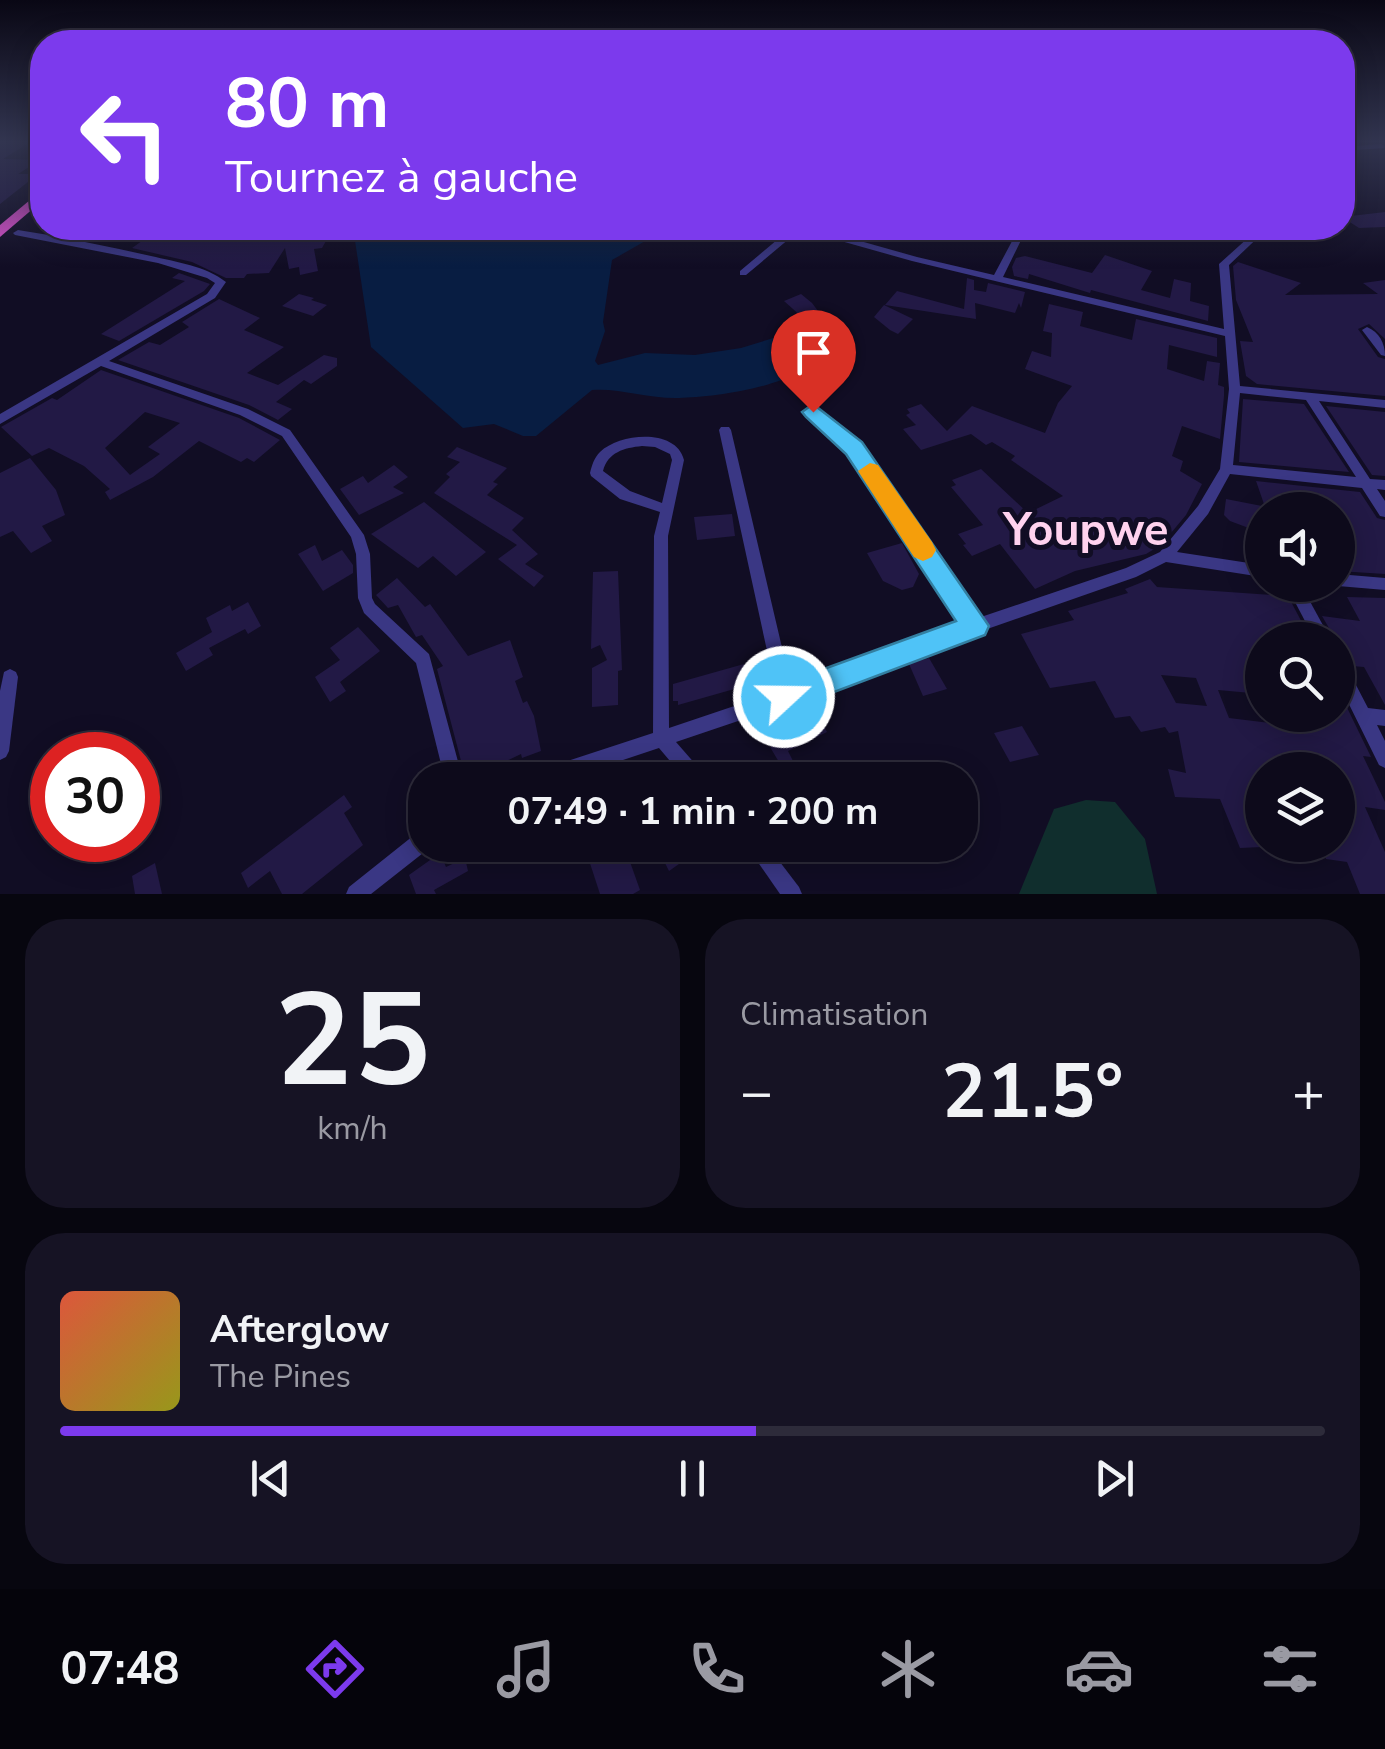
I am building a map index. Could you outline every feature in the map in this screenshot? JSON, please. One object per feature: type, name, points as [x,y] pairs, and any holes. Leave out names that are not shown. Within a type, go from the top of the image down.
[{"type":"highway","points":[[0,233],[30,205]]},
{"type":"highway","points":[[0,248],[30,222]]},
{"type":"street","points":[[18,234],[30,235]]},
{"type":"street","points":[[0,420],[211,296],[220,287],[220,277],[59,240]]},
{"type":"street","points":[[743,273],[785,240]]},
{"type":"street","points":[[847,240],[1228,332]]},
{"type":"street","points":[[997,278],[1017,240]]},
{"type":"street","points":[[590,762],[1132,573],[1165,556],[1203,510],[1226,469],[1235,388],[1224,264],[1251,240]]},
{"type":"street","points":[[1367,330],[1385,352]]},
{"type":"street","points":[[98,361],[244,412],[286,433],[357,534],[363,554],[362,590],[369,608],[422,659],[449,762]]},
{"type":"street","points":[[1235,388],[1385,404]]},
{"type":"street","points":[[1311,398],[1385,512]]},
{"type":"street","points":[[813,412],[854,448],[975,626]]},
{"type":"street","points":[[725,430],[784,697]]},
{"type":"street","points":[[664,508],[611,487],[596,473],[597,461],[616,446],[649,443],[671,447],[678,460],[664,508],[661,738],[682,762]]},
{"type":"street","points":[[1226,469],[1385,485]]},
{"type":"street","points":[[1165,556],[1245,568]]},
{"type":"street","points":[[1355,581],[1385,584]]},
{"type":"street","points":[[0,752],[10,677]]},
{"type":"street","points":[[1355,699],[1385,759]]},
{"type":"street","points":[[1364,716],[1385,718]]},
{"type":"street","points":[[356,894],[408,853]]},
{"type":"street","points":[[768,862],[792,894]]},
{"type":"green space","points":[[1086,800],[1115,802],[1145,839],[1157,894],[1019,894],[1054,809]]},
{"type":"water","points":[[355,240],[647,240],[612,260],[605,331],[595,361],[598,365],[645,353],[695,355],[741,348],[783,335],[813,336],[825,349],[815,362],[799,372],[737,392],[679,398],[592,390],[536,436],[523,436],[494,424],[463,428],[371,347]]},
{"type":"building","points":[[0,184],[26,184],[0,204]]},
{"type":"building","points":[[1385,212],[1385,227],[1359,228],[1355,225],[1355,215]]},
{"type":"building","points":[[143,240],[326,241],[322,248],[314,249],[318,271],[300,275],[299,267],[289,269],[285,248],[269,273],[247,274],[244,278],[226,278],[192,262],[132,248]]},
{"type":"building","points":[[1105,255],[1152,271],[1141,290],[1170,298],[1174,279],[1191,283],[1190,301],[1209,306],[1208,321],[1029,274],[1028,279],[1014,276],[1012,267],[1016,258],[1025,256],[1092,273]]},
{"type":"building","points":[[1238,262],[1301,283],[1285,295],[1378,294],[1363,283],[1385,280],[1385,339],[1369,324],[1358,329],[1378,357],[1385,359],[1385,396],[1257,384],[1246,376],[1240,341],[1253,342],[1236,300],[1233,266]]},
{"type":"building","points":[[179,273],[210,284],[119,341],[101,334],[185,281],[172,278]]},
{"type":"building","points":[[967,278],[974,280],[974,290],[986,292],[988,283],[1025,292],[1021,308],[1019,303],[1015,313],[975,303],[976,319],[885,305],[897,291],[964,309]]},
{"type":"building","points":[[299,294],[327,305],[313,316],[282,306]]},
{"type":"building","points":[[801,294],[833,331],[821,334],[784,301]]},
{"type":"building","points":[[219,299],[260,318],[244,330],[284,347],[247,373],[278,385],[324,355],[337,358],[337,366],[311,384],[304,380],[276,402],[292,409],[278,420],[249,405],[118,360],[149,342],[160,345],[189,327],[182,322]]},
{"type":"building","points":[[1049,304],[1083,312],[1080,326],[1132,340],[1136,319],[1217,338],[1217,357],[1169,345],[1167,369],[1204,381],[1207,361],[1220,363],[1218,385],[1224,387],[1224,396],[1220,439],[1182,426],[1172,456],[1183,461],[1180,471],[1202,484],[1186,515],[1161,545],[1146,554],[1075,571],[1035,589],[1000,544],[972,556],[963,545],[966,544],[958,534],[983,525],[951,487],[956,485],[952,480],[981,469],[1028,513],[1063,496],[992,442],[986,445],[971,434],[921,450],[903,429],[916,425],[906,415],[910,413],[907,409],[921,404],[947,431],[972,406],[1045,433],[1058,403],[1072,386],[1025,369],[1032,351],[1051,357],[1052,333],[1043,331]]},
{"type":"building","points":[[884,305],[913,319],[898,334],[874,317]]},
{"type":"building","points":[[101,370],[239,418],[280,440],[254,462],[247,458],[241,462],[199,441],[153,477],[110,500],[105,492],[110,489],[84,466],[49,448],[32,456],[1,427],[52,398],[57,400]],"holes":[[[145,412],[180,423],[148,447],[160,454],[130,475],[105,448]]]},
{"type":"building","points":[[1243,399],[1304,404],[1349,472],[1239,462]]},
{"type":"building","points":[[1326,406],[1385,412],[1385,476],[1372,475]]},
{"type":"building","points":[[457,447],[507,468],[487,495],[524,518],[512,530],[538,554],[525,564],[544,576],[534,587],[498,559],[517,545],[434,493],[450,477],[446,474],[460,462],[447,457]]},
{"type":"building","points":[[30,458],[56,490],[65,515],[42,526],[52,541],[31,553],[13,531],[0,537],[0,473]]},
{"type":"building","points":[[394,465],[408,477],[393,487],[404,493],[359,515],[340,489],[363,476],[368,483]]},
{"type":"building","points":[[1256,481],[1360,492],[1377,518],[1385,520],[1385,574],[1355,572],[1355,492],[1260,492]]},
{"type":"building","points":[[1226,499],[1245,503],[1245,527],[1224,515]]},
{"type":"building","points":[[424,502],[486,552],[456,576],[433,556],[418,568],[371,534]]},
{"type":"building","points":[[732,514],[735,536],[697,540],[694,517]]},
{"type":"building","points":[[902,543],[919,574],[913,587],[902,590],[883,581],[867,553]]},
{"type":"building","points":[[315,545],[322,561],[342,550],[353,565],[353,573],[323,591],[298,554]]},
{"type":"building","points":[[618,571],[622,670],[618,671],[618,705],[592,707],[592,668],[607,660],[600,645],[591,649],[593,572]]},
{"type":"building","points":[[397,578],[425,607],[430,604],[468,656],[510,640],[523,677],[515,681],[523,703],[527,701],[534,716],[541,751],[504,762],[461,762],[437,669],[443,666],[422,635],[416,637],[398,605],[388,608],[376,595]]},
{"type":"building","points":[[1150,579],[1157,587],[1245,593],[1245,602],[1291,602],[1302,622],[1245,622],[1245,692],[1218,690],[1229,718],[1245,720],[1245,732],[1355,732],[1355,724],[1371,757],[1363,756],[1385,802],[1385,810],[1365,807],[1385,852],[1385,894],[1360,894],[1347,862],[1355,862],[1355,752],[1245,752],[1245,848],[1240,848],[1220,799],[1175,797],[1168,769],[1186,773],[1178,731],[1169,733],[1165,727],[1141,732],[1130,716],[1115,718],[1095,681],[1050,688],[1021,634],[1074,620],[1068,611],[1128,593],[1125,589]],"holes":[[[1161,675],[1196,678],[1207,706],[1176,703]]]},
{"type":"building","points":[[1355,597],[1385,598],[1385,705],[1364,667],[1355,666],[1355,622],[1325,622],[1322,616],[1360,621],[1350,602],[1355,602]]},
{"type":"building","points":[[248,602],[261,626],[248,634],[245,629],[209,648],[213,655],[186,671],[176,653],[212,632],[206,618],[230,605],[232,611]]},
{"type":"building","points":[[358,627],[380,651],[340,682],[346,691],[330,702],[315,677],[340,660],[330,648]]},
{"type":"building","points":[[929,658],[947,689],[923,696],[909,664]]},
{"type":"building","points":[[744,664],[752,684],[678,705],[678,701],[673,701],[673,684]]},
{"type":"building","points":[[815,710],[827,732],[788,751],[794,762],[779,762],[770,747],[801,732],[794,720]]},
{"type":"building","points":[[1022,726],[1039,755],[1010,762],[994,733]]},
{"type":"building","points":[[344,795],[352,807],[344,813],[363,845],[302,894],[282,894],[270,871],[248,888],[241,873]]},
{"type":"building","points":[[427,862],[444,862],[446,867],[466,862],[468,871],[434,890],[436,894],[416,894],[409,875]]},
{"type":"building","points":[[590,862],[630,862],[640,890],[633,894],[600,894]]},
{"type":"building","points":[[664,862],[682,862],[669,871]]},
{"type":"building","points":[[155,863],[162,894],[135,894],[132,876]]},
{"type":"slow traffic","points":[[870,471],[923,550]]},
{"type":"district","name":"Youpwe","points":[[1086,530]]},
{"type":"route","points":[[784,697],[975,626],[854,448],[813,412]]}]
